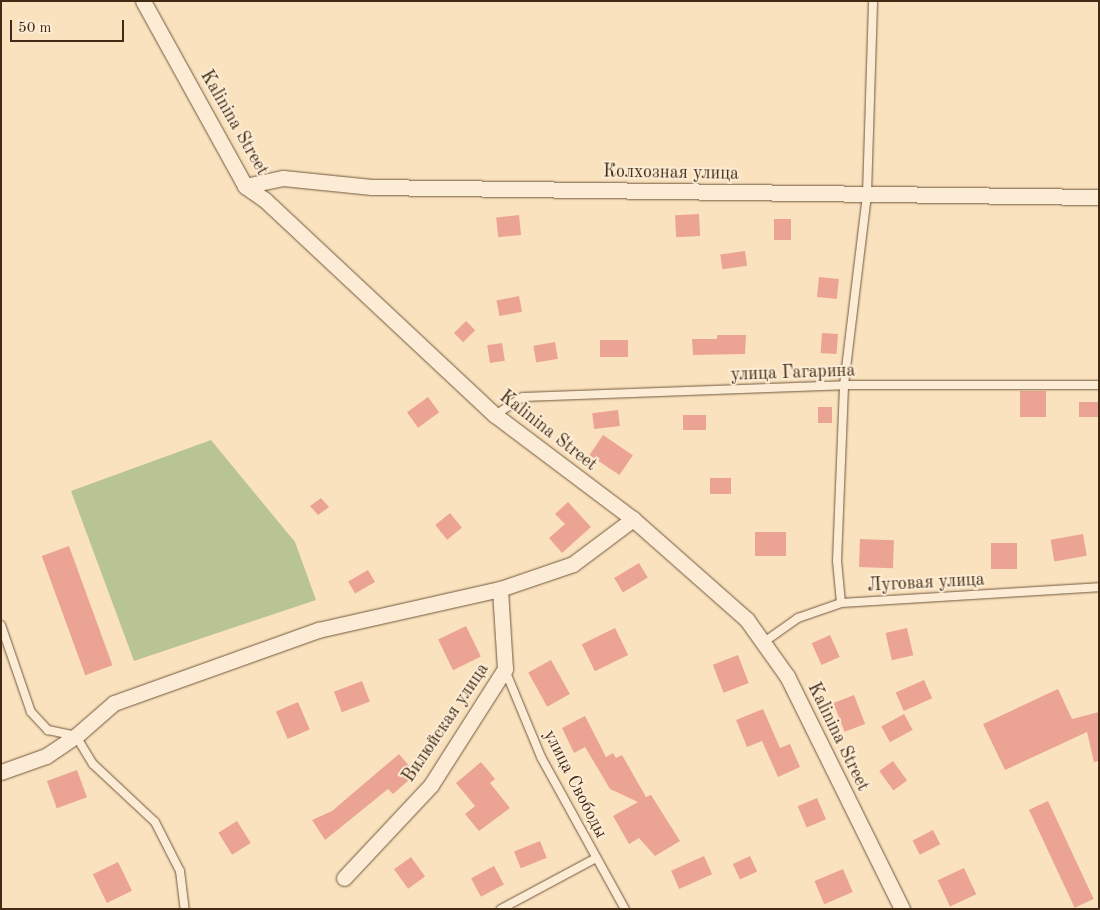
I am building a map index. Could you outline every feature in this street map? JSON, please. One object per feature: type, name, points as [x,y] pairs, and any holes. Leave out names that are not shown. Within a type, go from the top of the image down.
[{"type":"street","name":"Kalinina Street","points":[[143,1],[245,186],[265,200],[494,415],[633,519],[748,620],[787,676],[902,909]]},
{"type":"street","name":"Колхозная улица","points":[[245,186],[283,178],[372,188],[1099,197]]},
{"type":"street","points":[[1,772],[46,756],[76,736],[114,703],[318,630],[500,589],[573,564],[633,519]]},
{"type":"street","name":"Вилюйская улица","points":[[344,878],[431,785],[505,669],[500,589]]},
{"type":"lane","points":[[841,603],[837,561],[844,385],[866,194],[873,1]]},
{"type":"lane","name":"улица Гагарина","points":[[494,415],[523,397],[844,385],[1099,385]]},
{"type":"lane","name":"Луговая улица","points":[[764,642],[798,618],[841,603],[1099,587]]},
{"type":"lane","points":[[1,625],[31,712],[48,730],[76,736],[93,764],[155,822],[180,871],[185,909]]},
{"type":"lane","name":"улица Свободы","points":[[505,669],[541,757],[625,909]]},
{"type":"lane","points":[[501,909],[596,858]]},
{"type":"green space","points":[[211,440],[295,542],[316,600],[134,661],[71,491]]},
{"type":"building","points":[[699,214],[700,236],[676,237],[675,215]]},
{"type":"building","points":[[519,215],[521,235],[498,237],[496,217]]},
{"type":"building","points":[[774,219],[791,219],[791,240],[774,240]]},
{"type":"building","points":[[745,251],[747,266],[722,269],[720,254]]},
{"type":"building","points":[[819,277],[839,279],[837,299],[817,297]]},
{"type":"building","points":[[519,296],[522,312],[499,316],[496,300]]},
{"type":"building","points":[[466,321],[475,330],[463,342],[454,333]]},
{"type":"building","points":[[822,333],[838,334],[837,354],[821,353]]},
{"type":"building","points":[[717,335],[746,335],[745,354],[693,355],[692,339],[717,339]]},
{"type":"building","points":[[600,340],[628,340],[628,357],[600,357]]},
{"type":"building","points":[[555,342],[558,359],[536,363],[533,346]]},
{"type":"building","points":[[502,343],[505,361],[490,363],[487,345]]},
{"type":"building","points":[[1020,391],[1046,391],[1046,417],[1020,417]]},
{"type":"building","points":[[428,397],[439,412],[418,428],[407,412]]},
{"type":"building","points":[[1079,402],[1099,402],[1099,417],[1079,417]]},
{"type":"building","points":[[818,407],[832,407],[832,423],[818,423]]},
{"type":"building","points":[[618,410],[620,426],[594,429],[592,413]]},
{"type":"building","points":[[683,415],[706,415],[706,430],[683,430]]},
{"type":"building","points":[[603,435],[633,455],[619,475],[590,455]]},
{"type":"building","points":[[710,478],[731,478],[731,494],[710,494]]},
{"type":"building","points":[[321,498],[329,507],[318,515],[310,506]]},
{"type":"building","points":[[568,502],[591,527],[562,553],[549,538],[565,524],[555,514]]},
{"type":"building","points":[[450,513],[462,528],[447,540],[435,525]]},
{"type":"building","points":[[755,532],[786,532],[786,556],[755,556]]},
{"type":"building","points":[[1083,534],[1087,556],[1054,561],[1051,540]]},
{"type":"building","points":[[860,539],[894,540],[893,568],[859,567]]},
{"type":"building","points":[[991,543],[1017,543],[1017,569],[991,569]]},
{"type":"building","points":[[69,546],[112,665],[85,675],[42,556]]},
{"type":"building","points":[[639,563],[648,578],[623,593],[614,578]]},
{"type":"building","points":[[368,570],[375,582],[355,594],[348,582]]},
{"type":"building","points":[[466,626],[481,657],[453,670],[438,640]]},
{"type":"building","points":[[615,628],[628,655],[595,671],[582,644]]},
{"type":"building","points":[[907,628],[913,655],[892,660],[886,633]]},
{"type":"building","points":[[830,635],[840,657],[821,665],[812,643]]},
{"type":"building","points":[[738,655],[749,683],[724,693],[713,665]]},
{"type":"building","points":[[551,660],[570,694],[547,707],[528,673]]},
{"type":"building","points":[[924,680],[932,698],[904,711],[896,693]]},
{"type":"building","points":[[362,681],[370,702],[342,712],[334,692]]},
{"type":"building","points":[[1058,689],[1072,719],[1099,712],[1099,761],[1094,762],[1087,732],[1005,770],[983,724]]},
{"type":"building","points":[[854,695],[865,724],[845,732],[833,703]]},
{"type":"building","points":[[298,702],[310,730],[288,739],[276,711]]},
{"type":"building","points":[[763,709],[780,748],[790,744],[800,767],[778,777],[762,741],[747,747],[736,720]]},
{"type":"building","points":[[904,714],[913,730],[890,742],[881,727]]},
{"type":"building","points":[[585,716],[606,757],[613,753],[616,758],[622,755],[646,797],[651,795],[680,841],[655,856],[639,838],[629,844],[613,816],[638,802],[610,789],[585,747],[574,753],[562,728]]},
{"type":"building","points":[[399,754],[416,774],[393,794],[388,789],[325,840],[312,820],[332,811]]},
{"type":"building","points":[[893,761],[907,780],[893,790],[879,771]]},
{"type":"building","points":[[481,762],[495,779],[490,783],[510,808],[479,831],[465,814],[475,806],[456,783]]},
{"type":"building","points":[[77,770],[87,797],[57,808],[47,781]]},
{"type":"building","points":[[817,798],[826,819],[807,827],[798,806]]},
{"type":"building","points":[[1048,801],[1094,899],[1075,908],[1029,810]]},
{"type":"building","points":[[237,821],[251,843],[232,855],[218,833]]},
{"type":"building","points":[[933,830],[940,844],[920,855],[913,840]]},
{"type":"building","points":[[540,841],[547,858],[521,868],[514,851]]},
{"type":"building","points":[[704,856],[712,874],[679,889],[671,871]]},
{"type":"building","points":[[750,856],[757,871],[740,879],[733,864]]},
{"type":"building","points":[[411,857],[425,876],[408,889],[394,869]]},
{"type":"building","points":[[118,862],[132,891],[107,903],[93,874]]},
{"type":"building","points":[[494,866],[504,885],[481,897],[471,878]]},
{"type":"building","points":[[964,868],[976,894],[950,907],[938,880]]},
{"type":"building","points":[[843,869],[853,892],[824,904],[814,881]]}]
